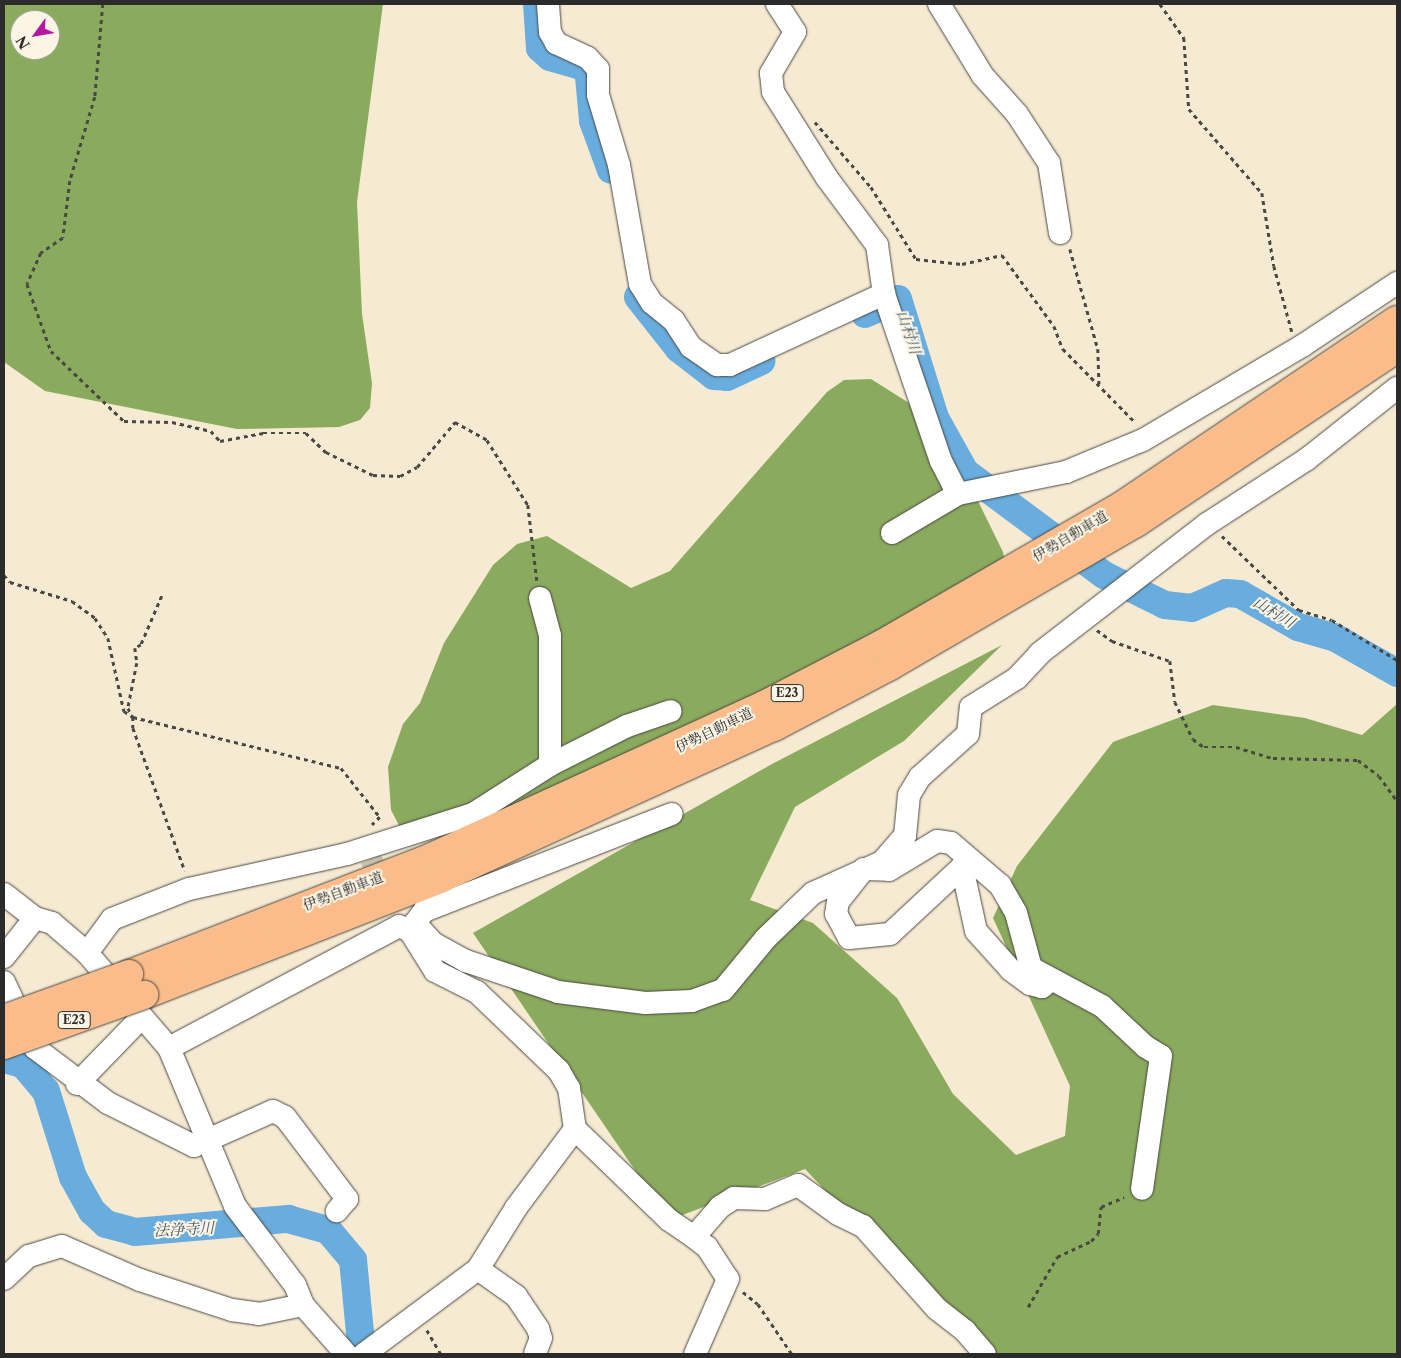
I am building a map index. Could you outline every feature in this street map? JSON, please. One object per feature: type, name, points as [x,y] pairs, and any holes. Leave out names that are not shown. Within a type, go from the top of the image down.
[{"type":"highway","name":"伊勢自動車道","points":[[4,1019],[137,997],[432,857],[671,751],[772,701],[880,645],[1124,504],[1397,320]]},
{"type":"highway","name":"伊勢自動車道","points":[[4,1045],[137,997],[451,875],[774,727],[890,666],[1119,533],[1397,348]]},
{"type":"street","points":[[548,4],[550,32],[556,43],[588,58],[598,70],[598,95],[619,165],[640,284],[652,303],[674,321],[691,347],[717,365],[730,365],[884,294]]},
{"type":"street","points":[[777,4],[795,32],[771,73],[772,92],[816,163],[877,245],[884,294],[941,461],[958,494]]},
{"type":"street","points":[[939,4],[983,76],[1017,114],[1049,163],[1060,233]]},
{"type":"street","points":[[892,533],[958,494],[1066,472],[1142,440],[1302,346],[1397,283]]},
{"type":"street","points":[[169,1048],[399,926],[413,927],[433,943],[466,961],[558,992],[645,1003],[692,1001],[723,990],[766,938],[814,893],[882,862],[905,836],[909,795],[920,776],[968,734],[971,707],[1017,678],[1040,653],[1207,524],[1307,459],[1397,388]]},
{"type":"street","points":[[540,598],[550,636],[550,765]]},
{"type":"street","points":[[87,953],[112,919],[189,889],[368,854],[473,814],[550,765],[627,726],[671,711]]},
{"type":"street","points":[[413,927],[424,912],[672,814]]},
{"type":"street","points":[[864,869],[889,870],[937,841],[951,842],[966,863],[1000,885],[1016,913],[1031,968],[1048,982],[1102,1006],[1146,1048],[1161,1056],[1142,1189]]},
{"type":"street","points":[[864,869],[838,902],[840,928],[849,938],[890,934],[966,863]]},
{"type":"street","points":[[966,863],[976,931],[1011,970],[1030,984],[1042,987],[1048,982]]},
{"type":"street","points":[[4,894],[35,918],[52,924],[87,953],[169,1048],[186,1081],[206,1143],[235,1206],[294,1285],[303,1305],[346,1354]]},
{"type":"street","points":[[4,957],[35,918]]},
{"type":"street","points":[[413,927],[436,971],[477,992],[559,1071],[569,1088],[576,1129],[669,1220],[707,1247],[728,1280],[695,1354]]},
{"type":"street","points":[[4,982],[35,1048],[77,1084],[194,1146],[206,1143],[273,1111],[285,1117],[347,1199],[337,1212]]},
{"type":"street","points":[[77,1084],[137,997]]},
{"type":"street","points":[[364,1354],[418,1316],[478,1268],[516,1208],[576,1129]]},
{"type":"street","points":[[694,1237],[720,1207],[734,1198],[765,1199],[798,1185],[838,1214],[863,1226],[937,1309],[965,1330],[985,1354]]},
{"type":"street","points":[[5,1274],[29,1256],[62,1246],[140,1280],[232,1310],[259,1314],[303,1305]]},
{"type":"street","points":[[478,1268],[516,1296],[538,1329],[541,1338],[535,1354]]},
{"type":"path","points":[[103,4],[95,97],[70,181],[63,238],[40,254],[27,284],[51,351],[124,421],[172,422],[211,431],[220,441],[263,433],[306,433],[326,452],[373,476],[400,476],[417,467],[456,422],[487,440],[528,505],[540,598]]},
{"type":"path","points":[[1160,4],[1184,38],[1189,109],[1262,193],[1283,304],[1302,346]]},
{"type":"path","points":[[810,119],[850,159],[916,258],[962,264],[1002,255],[1054,326],[1063,348],[1142,431],[1142,440]]},
{"type":"path","points":[[1060,233],[1072,253],[1098,349],[1099,384]]},
{"type":"path","points":[[1207,524],[1299,610],[1332,620],[1397,660]]},
{"type":"path","points":[[4,575],[10,582],[72,601],[95,618],[108,638],[124,710],[133,717],[341,768],[380,817],[361,837],[368,854]]},
{"type":"path","points":[[4,585],[10,582]]},
{"type":"path","points":[[162,596],[141,645],[135,648],[137,663],[128,708],[133,717],[133,728],[189,889]]},
{"type":"path","points":[[1086,619],[1112,640],[1170,661],[1175,702],[1193,739],[1204,747],[1236,747],[1273,758],[1358,760],[1379,776],[1397,801]]},
{"type":"path","points":[[1028,1307],[1057,1257],[1098,1234],[1101,1207],[1142,1189]]},
{"type":"path","points":[[728,1280],[758,1304],[792,1354]]},
{"type":"path","points":[[418,1316],[441,1354]]},
{"type":"green space","points":[[4,4],[383,4],[357,202],[362,314],[372,383],[370,408],[360,420],[339,427],[237,429],[45,391],[4,362]]},
{"type":"green space","points":[[871,379],[909,403],[941,442],[976,497],[1003,552],[1011,594],[478,830],[433,836],[402,831],[391,810],[388,767],[403,724],[420,703],[444,643],[493,565],[517,544],[547,536],[631,588],[670,571],[827,392],[844,380]]},
{"type":"green space","points":[[1002,645],[904,741],[795,807],[750,900],[813,923],[897,998],[953,1094],[1016,1155],[1065,1136],[1070,1086],[993,918],[1017,866],[1113,742],[1213,705],[1305,718],[1362,735],[1397,704],[1397,1354],[979,1354],[805,1169],[669,1220],[473,933],[772,764]]},
{"type":"waterway","name":"山村川","points":[[537,4],[540,48],[550,57],[585,67],[589,76],[593,121],[611,170]]},
{"type":"waterway","name":"山村川","points":[[638,297],[679,349],[714,376],[727,377],[762,361]]},
{"type":"waterway","name":"山村川","points":[[865,314],[898,299],[935,418],[965,472],[1104,575],[1165,605],[1192,608],[1226,593],[1240,594],[1298,627],[1334,637],[1397,673]]},
{"type":"waterway","name":"法浄寺川","points":[[4,1059],[23,1064],[46,1091],[73,1177],[92,1211],[106,1224],[135,1232],[288,1219],[328,1230],[353,1260],[361,1343],[368,1354]]},
{"type":"tunnel","points":[[371,859],[399,926]]}]
